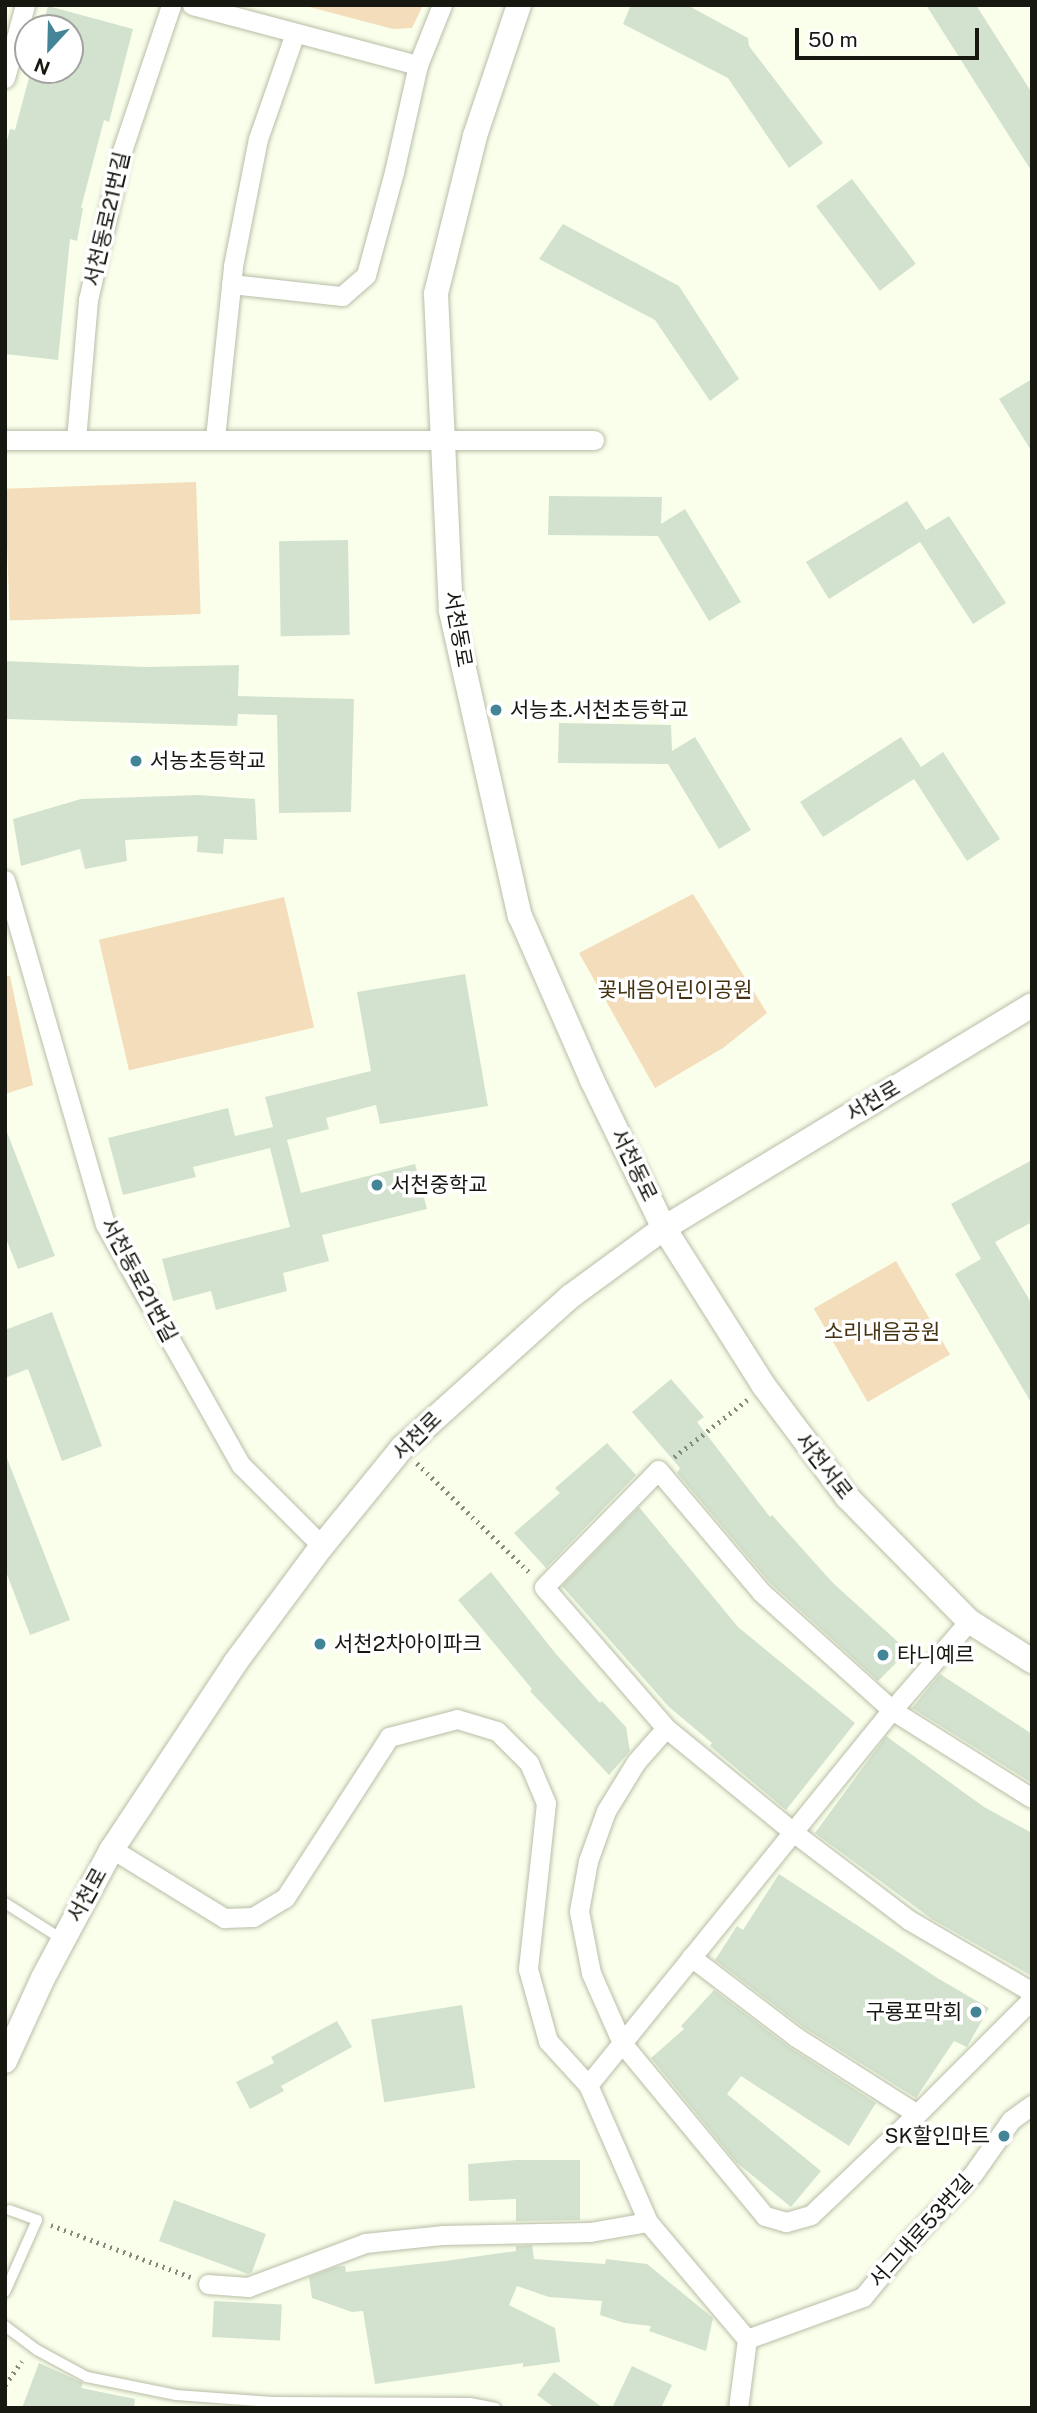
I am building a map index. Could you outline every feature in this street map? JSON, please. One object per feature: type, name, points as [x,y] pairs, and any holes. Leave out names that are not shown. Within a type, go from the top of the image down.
[{"type":"street","points":[[5,78],[25,5]]},
{"type":"street","name":"서천동로21번길","points":[[76,440],[88,300],[122,151],[171,5]]},
{"type":"street","points":[[192,5],[418,65]]},
{"type":"street","points":[[231,285],[342,296],[366,275],[394,172],[418,65],[442,5]]},
{"type":"street","name":"서천동로","points":[[519,5],[475,136],[436,294],[451,611],[520,915],[592,1080],[664,1228]]},
{"type":"street","points":[[215,438],[231,285],[258,139],[295,33]]},
{"type":"street","points":[[5,440],[594,440]]},
{"type":"street","name":"서천동로21번길","points":[[5,880],[12,936],[105,1224],[241,1465],[322,1546]]},
{"type":"street","name":"서천로","points":[[5,2061],[43,1978],[112,1849],[236,1663],[322,1546],[402,1448],[571,1296],[664,1228],[1032,1005]]},
{"type":"street","name":"서천서로","points":[[664,1228],[764,1386],[847,1497],[969,1621],[1032,1661]]},
{"type":"street","points":[[1032,1798],[892,1710],[761,1592],[658,1470],[544,1587],[666,1728],[793,1832],[909,1920],[1032,1992]]},
{"type":"street","points":[[588,2085],[892,1710],[969,1621]]},
{"type":"street","points":[[112,1849],[224,1918],[253,1917],[285,1898],[389,1738],[457,1719],[498,1731],[530,1763],[546,1803],[528,1969],[548,2040],[588,2085],[648,2222],[747,2339],[738,2408]]},
{"type":"street","points":[[666,1728],[636,1762],[606,1811],[588,1861],[579,1911],[591,1973],[622,2043],[765,2216],[786,2222],[811,2216],[1032,1999]]},
{"type":"street","points":[[691,1957],[796,2037],[917,2114]]},
{"type":"street","name":"서그내로53번길","points":[[747,2339],[863,2297],[908,2242],[973,2174],[1011,2120],[1032,2105]]},
{"type":"street","points":[[208,2284],[248,2287],[365,2243],[442,2235],[590,2232],[648,2222]]},
{"type":"lane","points":[[5,1903],[63,1940]]},
{"type":"lane","points":[[5,2292],[37,2220],[10,2210]]},
{"type":"lane","points":[[5,2326],[37,2350],[87,2377],[176,2395],[272,2402],[470,2403],[496,2408]]},
{"type":"path","points":[[658,1470],[764,1386]]},
{"type":"path","points":[[402,1448],[544,1587]]},
{"type":"path","points":[[37,2220],[208,2284]]},
{"type":"green space","points":[[302,5],[423,5],[412,28],[393,29]]},
{"type":"green space","points":[[196,482],[201,614],[10,621],[5,489]]},
{"type":"green space","name":"꽃내음어린이공원","points":[[693,894],[767,1013],[723,1048],[655,1088],[579,953]]},
{"type":"green space","points":[[284,897],[314,1028],[129,1070],[99,940]]},
{"type":"green space","points":[[5,976],[10,976],[33,1085],[5,1094]]},
{"type":"green space","name":"소리내음공원","points":[[896,1261],[950,1355],[868,1402],[814,1308]]},
{"type":"building","points":[[631,5],[687,5],[748,38],[749,46],[823,143],[789,168],[728,78],[623,24]]},
{"type":"building","points":[[926,5],[976,5],[1032,93],[1032,172]]},
{"type":"building","points":[[48,6],[78,14],[46,14]]},
{"type":"building","points":[[84,16],[133,29],[109,122],[104,120],[81,208],[77,241],[70,239],[58,360],[5,354],[5,148],[10,129],[15,130],[27,84],[84,84]]},
{"type":"building","points":[[852,179],[916,264],[880,291],[816,206]]},
{"type":"building","points":[[563,224],[679,286],[739,379],[710,401],[655,320],[539,259]]},
{"type":"building","points":[[1032,379],[1032,452],[999,399]]},
{"type":"building","points":[[549,496],[662,497],[661,524],[685,509],[741,602],[709,621],[658,536],[548,535]]},
{"type":"building","points":[[907,501],[926,530],[949,516],[1006,603],[973,624],[920,542],[829,599],[806,562]]},
{"type":"building","points":[[348,540],[350,635],[281,636],[279,541]]},
{"type":"building","points":[[5,661],[146,667],[239,665],[238,696],[354,699],[351,812],[279,813],[277,715],[238,714],[237,726],[5,719]]},
{"type":"building","points":[[559,723],[671,725],[672,751],[695,737],[751,830],[719,849],[668,764],[558,763]]},
{"type":"building","points":[[901,737],[921,767],[943,752],[1000,839],[967,861],[914,779],[823,837],[800,802]]},
{"type":"building","points":[[199,795],[255,799],[257,840],[224,839],[223,854],[197,852],[198,836],[125,840],[127,861],[85,869],[80,849],[21,866],[13,819],[81,799]]},
{"type":"building","points":[[465,974],[488,1106],[380,1124],[376,1105],[326,1118],[329,1129],[287,1140],[301,1193],[415,1164],[427,1209],[322,1235],[329,1261],[283,1273],[287,1291],[216,1310],[211,1291],[173,1301],[162,1259],[290,1227],[270,1148],[193,1167],[196,1177],[123,1195],[108,1138],[228,1108],[235,1136],[273,1127],[265,1097],[371,1071],[357,992]]},
{"type":"building","points":[[5,1127],[55,1256],[18,1269],[5,1236]]},
{"type":"building","points":[[1032,1160],[1032,1222],[995,1242],[1032,1304],[1032,1404],[955,1274],[981,1259],[951,1204]]},
{"type":"building","points":[[52,1312],[102,1446],[62,1461],[28,1369],[5,1378],[5,1330]]},
{"type":"building","points":[[671,1379],[704,1417],[697,1422],[770,1517],[772,1515],[833,1583],[908,1651],[878,1681],[770,1583],[677,1473],[680,1468],[632,1412]]},
{"type":"building","points":[[607,1443],[636,1475],[546,1568],[514,1533],[560,1493],[555,1488]]},
{"type":"building","points":[[5,1453],[70,1620],[30,1635],[5,1569]]},
{"type":"building","points":[[639,1507],[738,1627],[855,1723],[786,1810],[710,1746],[712,1743],[669,1707],[562,1586]]},
{"type":"building","points":[[491,1572],[556,1654],[600,1703],[602,1701],[626,1727],[630,1751],[609,1775],[530,1691],[532,1689],[458,1600]]},
{"type":"building","points":[[940,1674],[1032,1734],[1032,1783],[912,1708]]},
{"type":"building","points":[[886,1736],[984,1807],[1032,1833],[1032,1976],[932,1919],[815,1833]]},
{"type":"building","points":[[779,1874],[939,1979],[989,2008],[967,2047],[954,2041],[916,2098],[803,2027],[715,1960],[737,1926],[743,1930]]},
{"type":"building","points":[[714,1990],[789,2047],[876,2103],[849,2146],[741,2076],[727,2094],[821,2171],[791,2207],[736,2162],[651,2058],[684,2029],[681,2026]]},
{"type":"building","points":[[462,2005],[475,2088],[384,2102],[371,2019]]},
{"type":"building","points":[[337,2021],[352,2047],[281,2086],[284,2091],[250,2109],[236,2082],[274,2063],[271,2057]]},
{"type":"building","points":[[516,2160],[580,2160],[580,2220],[516,2221],[516,2199],[469,2201],[468,2164]]},
{"type":"building","points":[[174,2200],[266,2234],[252,2272],[248,2274],[159,2241]]},
{"type":"building","points":[[532,2245],[534,2259],[605,2264],[606,2259],[647,2264],[713,2318],[706,2351],[649,2331],[651,2326],[624,2323],[600,2315],[602,2301],[549,2297],[517,2286],[509,2305],[555,2328],[560,2362],[523,2367],[523,2363],[375,2384],[363,2311],[352,2312],[312,2298],[309,2277],[335,2267],[345,2266],[346,2272],[445,2261],[516,2251],[516,2246]]},
{"type":"building","points":[[214,2301],[282,2305],[280,2341],[212,2337]]},
{"type":"building","points":[[39,2363],[83,2383],[81,2388],[135,2399],[134,2408],[22,2408]]},
{"type":"building","points":[[632,2366],[672,2385],[661,2408],[612,2408]]},
{"type":"building","points":[[554,2372],[603,2408],[555,2408],[537,2395]]},
{"type":"place","name":"서능초.서천초등학교","points":[[496,710]]},
{"type":"place","name":"서농초등학교","points":[[136,761]]},
{"type":"place","name":"서천중학교","points":[[377,1185]]},
{"type":"place","name":"서천2차아이파크","points":[[320,1644]]},
{"type":"place","name":"타니예르","points":[[883,1655]]},
{"type":"place","name":"구룡포막회","points":[[976,2012]]},
{"type":"place","name":"SK할인마트","points":[[1004,2136]]}]
